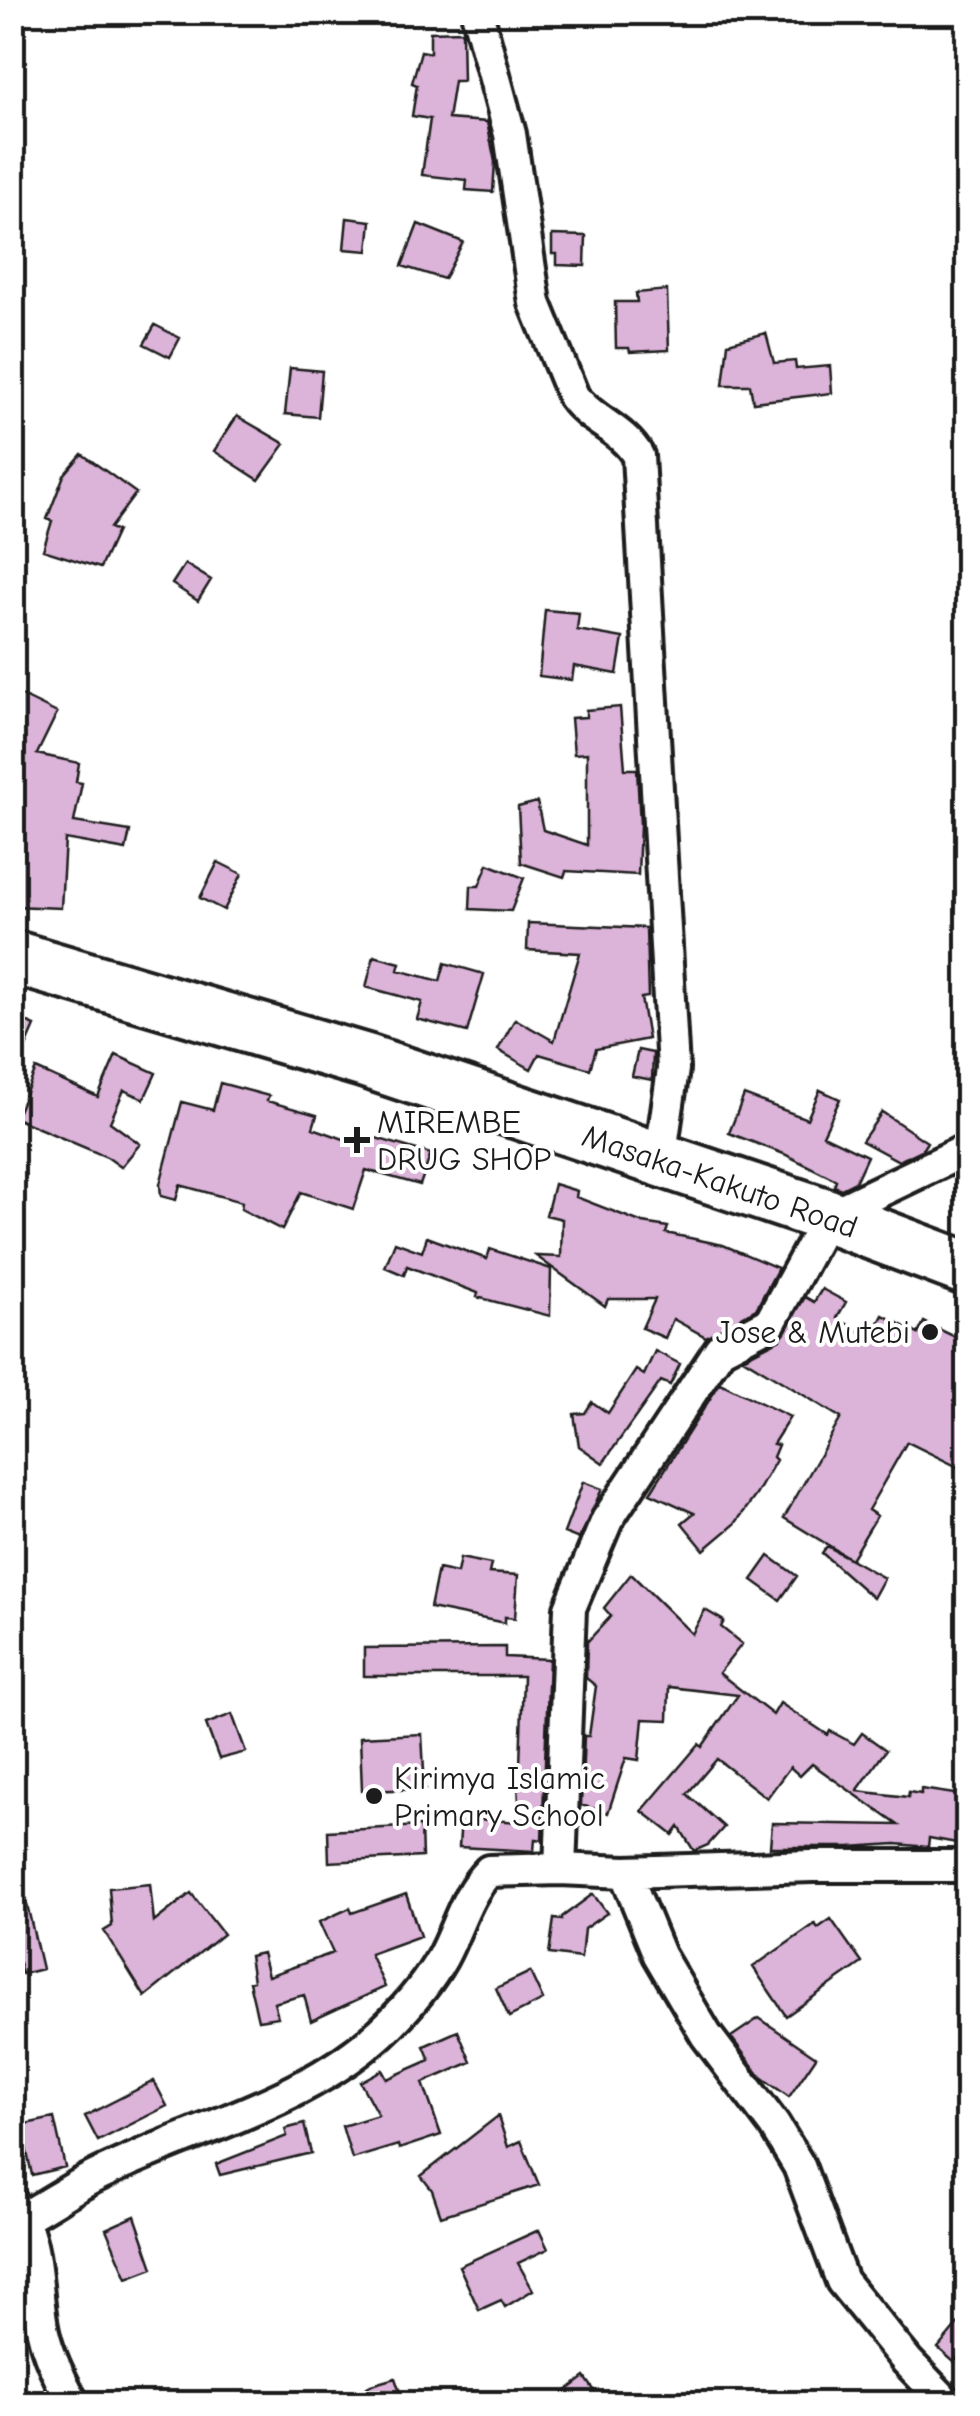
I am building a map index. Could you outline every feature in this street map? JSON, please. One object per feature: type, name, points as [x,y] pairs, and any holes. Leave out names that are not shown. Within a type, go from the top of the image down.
[{"type":"highway","name":"Masaka-Kakuto Road","points":[[12,957],[366,1061],[828,1216],[968,1269]]},
{"type":"street","points":[[477,12],[510,134],[535,303],[573,396],[582,408],[630,442],[638,456],[673,1069],[660,1160]]},
{"type":"street","points":[[560,1869],[570,1608],[607,1520],[720,1349],[770,1323],[828,1216],[968,1148]]},
{"type":"street","points":[[73,2404],[55,2369],[44,2334],[32,2242],[16,2215],[268,2104],[336,2068],[368,2045],[421,1990],[443,1956],[462,1912],[489,1871],[968,1866]]},
{"type":"street","points":[[625,1872],[659,1956],[696,2019],[799,2166],[842,2281],[948,2404]]},
{"type":"building","points":[[462,31],[463,81],[454,81],[448,119],[487,122],[495,162],[493,192],[466,190],[467,180],[422,175],[430,119],[412,116],[417,85],[412,83],[421,51],[430,53],[430,32]]},
{"type":"building","points":[[347,218],[371,221],[368,251],[344,249]]},
{"type":"building","points":[[418,224],[463,242],[444,279],[402,266]]},
{"type":"building","points":[[552,235],[586,236],[585,266],[557,265],[557,254],[552,254]]},
{"type":"building","points":[[667,290],[669,350],[630,352],[629,348],[616,348],[615,302],[637,302],[636,293]]},
{"type":"building","points":[[155,325],[180,338],[170,357],[144,344]]},
{"type":"building","points":[[766,333],[774,363],[795,361],[796,369],[830,366],[832,393],[753,402],[750,385],[723,385],[728,343]]},
{"type":"building","points":[[290,368],[322,371],[318,417],[285,414]]},
{"type":"building","points":[[237,416],[285,444],[259,480],[214,451]]},
{"type":"building","points":[[82,454],[136,493],[110,528],[117,531],[100,568],[43,550],[52,521],[47,519],[64,475]]},
{"type":"building","points":[[185,564],[211,580],[198,601],[172,584]]},
{"type":"building","points":[[545,610],[579,613],[577,630],[623,638],[617,674],[574,666],[572,680],[539,676]]},
{"type":"building","points":[[12,691],[57,713],[37,754],[79,763],[76,782],[82,783],[74,822],[130,831],[126,850],[65,839],[61,908],[12,906]]},
{"type":"building","points":[[620,707],[625,769],[637,769],[638,875],[566,871],[564,877],[521,863],[518,807],[537,802],[543,830],[587,845],[587,753],[574,754],[571,718],[586,717],[586,710]]},
{"type":"building","points":[[218,862],[242,874],[224,910],[200,898]]},
{"type":"building","points":[[488,864],[524,878],[511,911],[470,909],[471,886],[479,886]]},
{"type":"building","points":[[528,923],[646,928],[648,997],[641,998],[648,1039],[596,1049],[590,1069],[539,1054],[531,1069],[498,1050],[515,1019],[554,1041],[580,953],[527,950]]},
{"type":"building","points":[[374,956],[400,963],[398,970],[440,981],[445,963],[484,974],[467,1032],[417,1019],[422,1002],[366,987]]},
{"type":"building","points":[[12,1016],[35,1026],[12,1079]]},
{"type":"building","points":[[638,1050],[653,1053],[652,1080],[632,1076]]},
{"type":"building","points":[[116,1055],[156,1073],[144,1099],[124,1090],[110,1122],[140,1144],[121,1167],[107,1157],[15,1118],[36,1069],[98,1097]]},
{"type":"building","points":[[220,1083],[269,1096],[267,1101],[317,1115],[313,1128],[366,1147],[369,1136],[431,1154],[420,1185],[366,1170],[353,1209],[301,1192],[282,1230],[241,1209],[242,1202],[180,1185],[176,1200],[161,1196],[160,1184],[182,1102],[213,1110]]},
{"type":"building","points":[[820,1090],[840,1099],[823,1135],[867,1156],[855,1182],[841,1189],[834,1186],[836,1180],[784,1154],[729,1133],[744,1095],[807,1119]]},
{"type":"building","points":[[882,1112],[927,1142],[922,1150],[899,1161],[862,1141]]},
{"type":"building","points":[[554,1184],[577,1191],[576,1197],[643,1223],[668,1227],[666,1233],[723,1245],[778,1268],[756,1309],[706,1337],[673,1319],[665,1338],[642,1328],[655,1299],[608,1299],[605,1306],[536,1256],[561,1257],[562,1219],[546,1215]]},
{"type":"building","points":[[427,1237],[487,1259],[490,1249],[551,1269],[550,1316],[477,1297],[478,1293],[407,1266],[404,1275],[385,1267],[395,1242],[422,1252]]},
{"type":"building","points":[[822,1289],[846,1302],[837,1318],[871,1338],[883,1315],[918,1334],[924,1322],[968,1343],[968,1472],[907,1442],[868,1510],[877,1516],[851,1559],[784,1518],[841,1418],[743,1358],[780,1339],[805,1297],[814,1302]]},
{"type":"building","points":[[655,1351],[680,1364],[670,1385],[661,1381],[603,1463],[579,1446],[574,1414],[585,1413],[592,1402],[608,1413],[636,1370],[644,1375]]},
{"type":"building","points":[[720,1383],[790,1417],[773,1444],[778,1445],[773,1457],[776,1460],[756,1495],[735,1524],[704,1550],[682,1523],[694,1513],[650,1493]]},
{"type":"building","points":[[583,1482],[602,1489],[579,1539],[564,1533]]},
{"type":"building","points":[[827,1546],[884,1578],[873,1598],[822,1553]]},
{"type":"building","points":[[769,1556],[797,1576],[780,1600],[752,1580]]},
{"type":"building","points":[[460,1558],[491,1564],[489,1573],[518,1575],[515,1618],[505,1617],[505,1623],[430,1608],[438,1569],[457,1573]]},
{"type":"building","points":[[631,1574],[692,1634],[705,1610],[724,1621],[721,1627],[742,1644],[719,1673],[773,1715],[780,1703],[828,1735],[830,1731],[854,1744],[862,1733],[886,1750],[857,1791],[908,1797],[909,1792],[921,1794],[921,1789],[968,1796],[968,1845],[929,1838],[928,1847],[770,1847],[772,1823],[898,1825],[812,1764],[800,1776],[790,1767],[767,1798],[717,1759],[687,1794],[724,1827],[708,1845],[694,1851],[679,1827],[673,1835],[642,1811],[699,1744],[702,1747],[738,1695],[669,1687],[668,1720],[643,1719],[639,1760],[626,1758],[608,1813],[581,1805],[584,1736],[589,1736],[596,1686],[586,1678],[587,1642],[611,1616],[604,1608]]},
{"type":"building","points":[[505,1647],[505,1657],[549,1659],[542,1840],[535,1839],[534,1851],[459,1847],[461,1818],[520,1822],[517,1766],[523,1676],[364,1676],[364,1648]]},
{"type":"building","points":[[232,1714],[246,1752],[219,1759],[206,1724]]},
{"type":"building","points":[[422,1734],[425,1789],[362,1791],[360,1737]]},
{"type":"building","points":[[421,1826],[422,1857],[329,1862],[328,1831]]},
{"type":"building","points":[[20,1874],[42,1969],[22,1974],[12,1934],[12,1875]]},
{"type":"building","points":[[150,1884],[154,1922],[191,1893],[223,1934],[145,1997],[104,1931],[112,1926],[109,1888]]},
{"type":"building","points":[[406,1894],[420,1936],[370,1954],[385,1987],[311,2021],[304,1995],[274,2003],[278,2017],[258,2020],[249,1982],[253,1981],[249,1956],[262,1953],[268,1976],[333,1953],[319,1922],[350,1908],[352,1913]]},
{"type":"building","points":[[593,1894],[607,1913],[584,1929],[581,1958],[549,1954],[554,1919],[562,1920]]},
{"type":"building","points":[[831,1919],[862,1963],[786,2016],[753,1967],[815,1924],[818,1928]]},
{"type":"building","points":[[530,1972],[543,2000],[509,2017],[496,1988]]},
{"type":"building","points":[[759,2018],[816,2057],[789,2097],[761,2077],[731,2037]]},
{"type":"building","points":[[458,2031],[471,2062],[423,2083],[441,2135],[352,2159],[342,2126],[378,2115],[360,2082],[382,2070],[387,2079],[430,2060],[424,2046]]},
{"type":"building","points":[[154,2081],[167,2106],[98,2141],[85,2116]]},
{"type":"building","points":[[498,2116],[508,2147],[521,2141],[539,2185],[441,2216],[432,2190],[421,2176]]},
{"type":"building","points":[[54,2118],[65,2167],[32,2175],[21,2125]]},
{"type":"building","points":[[304,2124],[311,2153],[220,2175],[216,2164],[287,2136],[285,2129]]},
{"type":"building","points":[[135,2216],[153,2268],[127,2278],[106,2229]]},
{"type":"building","points":[[539,2230],[548,2249],[518,2263],[533,2290],[505,2307],[501,2300],[479,2310],[459,2266]]},
{"type":"building","points":[[968,2312],[968,2346],[954,2362],[938,2348]]},
{"type":"building","points":[[585,2377],[604,2404],[549,2404]]},
{"type":"building","points":[[395,2378],[404,2404],[337,2404],[371,2385]]},
{"type":"place","name":"MIREMBE DRUG SHOP","points":[[357,1140]]},
{"type":"place","name":"Jose & Mutebi","points":[[930,1332]]},
{"type":"place","name":"Kirimya Islamic Primary School","points":[[374,1796]]}]
